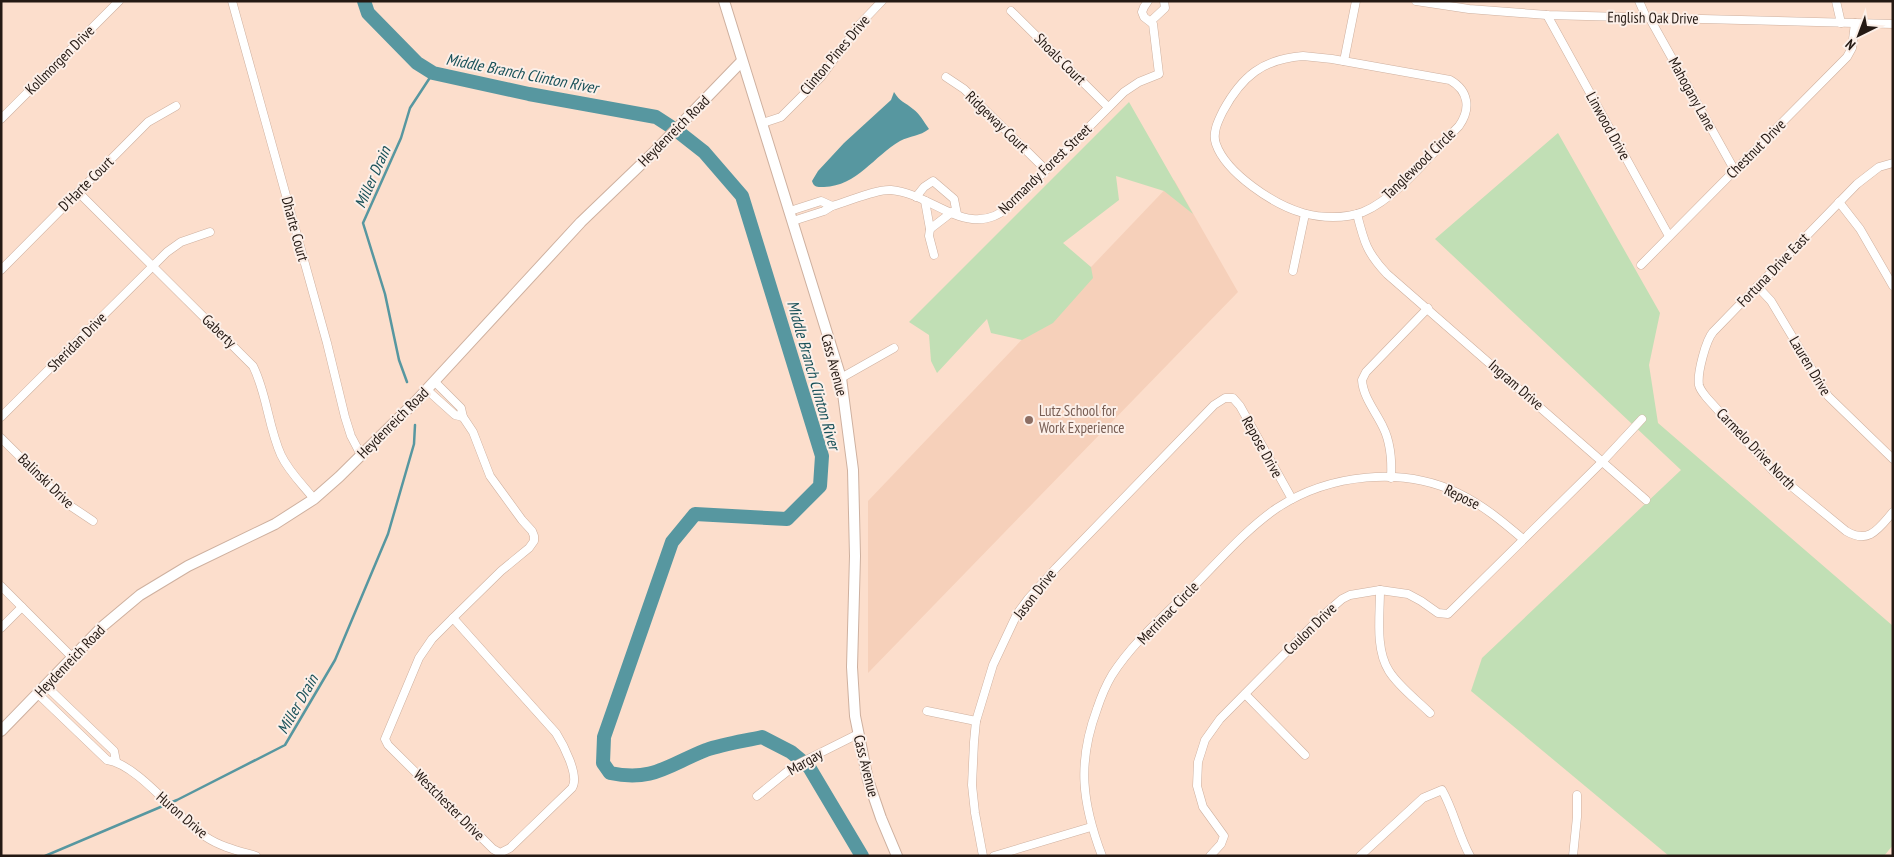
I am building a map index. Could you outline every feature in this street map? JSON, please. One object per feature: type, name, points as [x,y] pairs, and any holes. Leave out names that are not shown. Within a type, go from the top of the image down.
[{"type":"street","name":"Kollmorgen Drive","points":[[1,119],[119,1]]},
{"type":"street","name":"Dharte Court","points":[[232,1],[351,436],[361,455]]},
{"type":"street","name":"Cass Avenue","points":[[724,1],[841,378],[853,470],[855,556],[852,667],[858,734],[873,798],[897,856]]},
{"type":"street","name":"Clinton Pines Drive","points":[[762,123],[781,117],[821,77],[859,25],[882,1]]},
{"type":"street","points":[[1148,1],[1142,12],[1144,17],[1151,22],[1165,8],[1164,1]]},
{"type":"street","points":[[1344,61],[1356,1]]},
{"type":"street","name":"English Oak Drive","points":[[1416,1],[1453,7],[1547,16],[1892,23]]},
{"type":"street","name":"Mahogany Lane","points":[[1639,1],[1734,171]]},
{"type":"street","points":[[1836,1],[1840,22]]},
{"type":"street","name":"Shoals Court","points":[[1011,11],[1108,107]]},
{"type":"street","name":"Linwood Drive","points":[[1547,16],[1669,236]]},
{"type":"street","name":"Normandy Forest Street","points":[[791,216],[824,211],[832,206],[882,191],[898,191],[978,220],[996,216],[1011,205],[1108,107],[1134,84],[1159,74],[1153,24],[1151,22]]},
{"type":"street","name":"Chestnut Drive","points":[[1641,265],[1846,57],[1854,42],[1855,23]]},
{"type":"street","name":"Tanglewood Circle","points":[[1303,56],[1344,61],[1450,80],[1463,90],[1467,100],[1466,114],[1458,126],[1396,190],[1381,202],[1357,214],[1331,217],[1305,214],[1266,195],[1237,175],[1216,144],[1215,129],[1224,110],[1240,85],[1252,73],[1267,64],[1303,56]]},
{"type":"street","name":"Heydenreich Road","points":[[1,730],[113,617],[155,585],[188,566],[275,524],[314,499],[361,455],[426,389],[581,222],[684,122],[742,61]]},
{"type":"street","name":"Ridgeway Court","points":[[946,77],[964,90],[1046,170]]},
{"type":"street","name":"D'Harte Court","points":[[1,270],[148,122],[176,106]]},
{"type":"street","name":"Fortuna Drive East","points":[[1702,363],[1710,335],[1857,184],[1879,167],[1893,163]]},
{"type":"street","points":[[916,197],[924,187],[933,181],[954,200],[955,213],[930,229]]},
{"type":"street","name":"Gaberty","points":[[78,192],[253,366],[262,386],[282,456],[294,475],[314,499]]},
{"type":"street","points":[[925,202],[930,229],[929,236],[934,255]]},
{"type":"street","points":[[1839,202],[1860,228],[1893,286]]},
{"type":"street","points":[[1292,271],[1305,214]]},
{"type":"street","name":"Ingram Drive","points":[[1357,214],[1367,249],[1373,260],[1384,272],[1428,308],[1646,500]]},
{"type":"street","name":"Sheridan Drive","points":[[1,418],[152,266],[176,245],[210,232]]},
{"type":"street","name":"Lauren Drive","points":[[1757,286],[1771,301],[1828,396],[1893,459]]},
{"type":"street","points":[[1392,478],[1388,437],[1365,394],[1362,380],[1366,372],[1428,308]]},
{"type":"street","points":[[841,378],[894,348]]},
{"type":"street","name":"Carmelo Drive North","points":[[1702,363],[1699,380],[1704,394],[1778,476],[1846,531],[1860,536],[1869,535],[1876,531],[1893,512]]},
{"type":"street","name":"Westchester Drive","points":[[434,380],[461,408],[463,417],[473,432],[490,476],[532,531],[534,541],[529,548],[501,571],[453,618],[428,643],[419,658],[385,739],[493,849],[500,853],[510,848],[572,788],[574,778],[568,755],[556,733],[453,618]]},
{"type":"street","name":"Westchester Drive","points":[[426,389],[455,415],[463,417]]},
{"type":"street","points":[[443,405],[451,397]]},
{"type":"street","name":"Repose Drive","points":[[1229,397],[1240,406],[1292,500]]},
{"type":"street","name":"Jason Drive","points":[[984,856],[977,829],[972,785],[976,721],[997,657],[1017,614],[1056,568],[1214,405],[1229,397]]},
{"type":"street","name":"Coulon Drive","points":[[1210,856],[1224,836],[1209,816],[1201,800],[1197,786],[1198,762],[1204,740],[1210,731],[1245,694],[1333,606],[1350,595],[1380,590],[1408,594],[1421,600],[1438,614],[1448,614],[1603,461],[1642,419]]},
{"type":"street","name":"Balinski Drive","points":[[1,438],[69,505],[93,521]]},
{"type":"street","name":"Merrimac Circle","points":[[1102,856],[1091,827],[1084,779],[1085,750],[1094,716],[1112,675],[1140,641],[1249,531],[1277,509],[1320,486],[1360,479],[1392,478]]},
{"type":"street","name":"Repose","points":[[1392,478],[1434,484],[1459,493],[1483,506],[1523,539]]},
{"type":"street","points":[[1,586],[73,658]]},
{"type":"street","points":[[1380,590],[1380,638],[1383,658],[1393,676],[1430,713]]},
{"type":"street","points":[[1,628],[22,607]]},
{"type":"street","name":"Huron Drive","points":[[46,686],[114,751],[116,761]]},
{"type":"street","name":"Huron Drive","points":[[38,694],[107,760],[116,761],[139,777],[198,831],[222,845],[256,856]]},
{"type":"street","points":[[1245,694],[1305,755]]},
{"type":"street","points":[[927,711],[976,721]]},
{"type":"street","points":[[86,740],[94,732]]},
{"type":"street","name":"Margay","points":[[757,796],[794,766],[858,734]]},
{"type":"street","points":[[1360,856],[1422,798],[1442,790],[1451,805],[1455,822],[1470,856]]},
{"type":"street","points":[[1573,856],[1577,795]]},
{"type":"street","points":[[994,856],[1091,827]]},
{"type":"shaded area","name":"Lutz School for Work Experience","points":[[1174,180],[1238,292],[868,673],[868,501]]},
{"type":"green space","points":[[1129,102],[1193,214],[1164,191],[1116,176],[1119,200],[1063,243],[1091,267],[1093,278],[1053,323],[1022,340],[991,333],[987,319],[937,373],[931,361],[929,335],[909,322]]},
{"type":"green space","points":[[1558,133],[1660,313],[1649,365],[1658,423],[1893,626],[1893,845],[1884,856],[1669,856],[1471,691],[1482,658],[1681,470],[1435,239]]},
{"type":"water","points":[[894,92],[918,113],[929,129],[900,141],[846,182],[824,187],[815,186],[812,181],[818,171],[844,143],[891,100]]},
{"type":"waterway","name":"Middle Branch Clinton River","points":[[364,1],[368,13],[417,63],[433,73],[529,94],[656,117],[704,152],[742,196],[822,456],[820,486],[787,519],[695,514],[672,542],[604,737],[603,763],[610,773],[625,775],[649,774],[660,771],[706,750],[762,737],[791,752],[809,767],[862,856]]},
{"type":"waterway","name":"Miller Drain","points":[[407,382],[399,360],[385,294],[363,223],[401,138],[410,108],[433,73]]},
{"type":"waterway","name":"Miller Drain","points":[[45,856],[177,800],[285,745],[335,660],[388,534],[414,444],[415,425]]},
{"type":"place","name":"Lutz School for Work Experience","points":[[1029,420]]}]
